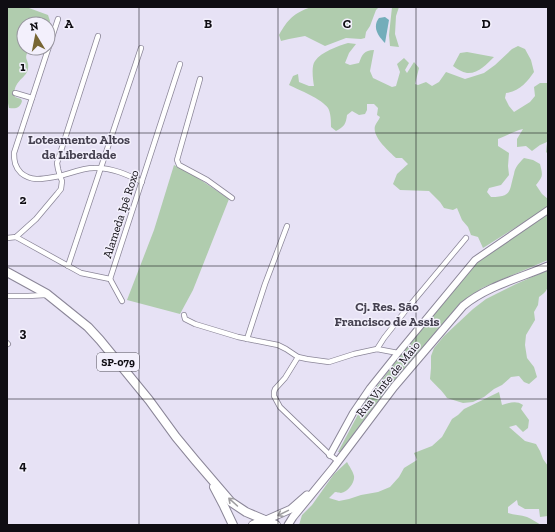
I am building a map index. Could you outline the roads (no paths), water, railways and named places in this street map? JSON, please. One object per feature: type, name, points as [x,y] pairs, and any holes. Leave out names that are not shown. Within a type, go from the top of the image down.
[{"type":"highway","name":"SP-079","points":[[7,272],[47,294],[80,320],[100,340],[208,476],[235,504],[246,512],[276,525]]},
{"type":"highway","name":"SP-079","points":[[208,476],[233,525]]},
{"type":"highway","points":[[253,525],[265,520]]},
{"type":"main road","name":"Rua Vinte de Maio","points":[[288,525],[394,387],[463,306],[480,294],[548,266]]},
{"type":"main road","name":"Rua Vinte de Maio","points":[[265,520],[291,509],[319,485]]},
{"type":"street","points":[[58,19],[14,153],[14,164],[18,170],[28,178],[35,179],[60,176],[93,168],[102,168],[129,175],[142,182]]},
{"type":"street","points":[[16,237],[36,219],[61,188],[62,181],[58,169],[58,163],[98,36]]},
{"type":"street","points":[[68,266],[141,48]]},
{"type":"street","name":"Alameda Ipê Roxo","points":[[110,279],[180,64]]},
{"type":"street","points":[[200,79],[177,160],[179,165],[207,180],[232,198]]},
{"type":"street","points":[[15,93],[32,98]]},
{"type":"street","points":[[330,455],[358,406],[398,354],[475,260],[548,210]]},
{"type":"street","points":[[247,339],[265,284],[287,226]]},
{"type":"street","points":[[7,238],[16,237],[81,273],[110,279],[122,301]]},
{"type":"street","points":[[377,349],[406,310],[466,238]]},
{"type":"street","points":[[7,296],[47,294]]},
{"type":"street","points":[[184,315],[185,319],[195,324],[247,339],[278,345],[298,357],[319,361],[329,362],[377,349],[398,354]]},
{"type":"street","points":[[298,357],[275,389],[274,396],[280,407],[338,461]]},
{"type":"water","points":[[385,17],[389,20],[385,43],[378,34],[376,25],[379,18]]},
{"type":"district","name":"Loteamento Altos da Liberdade","points":[[79,146]]},
{"type":"district","name":"Cj. Res. São Francisco de Assis","points":[[387,314]]}]
